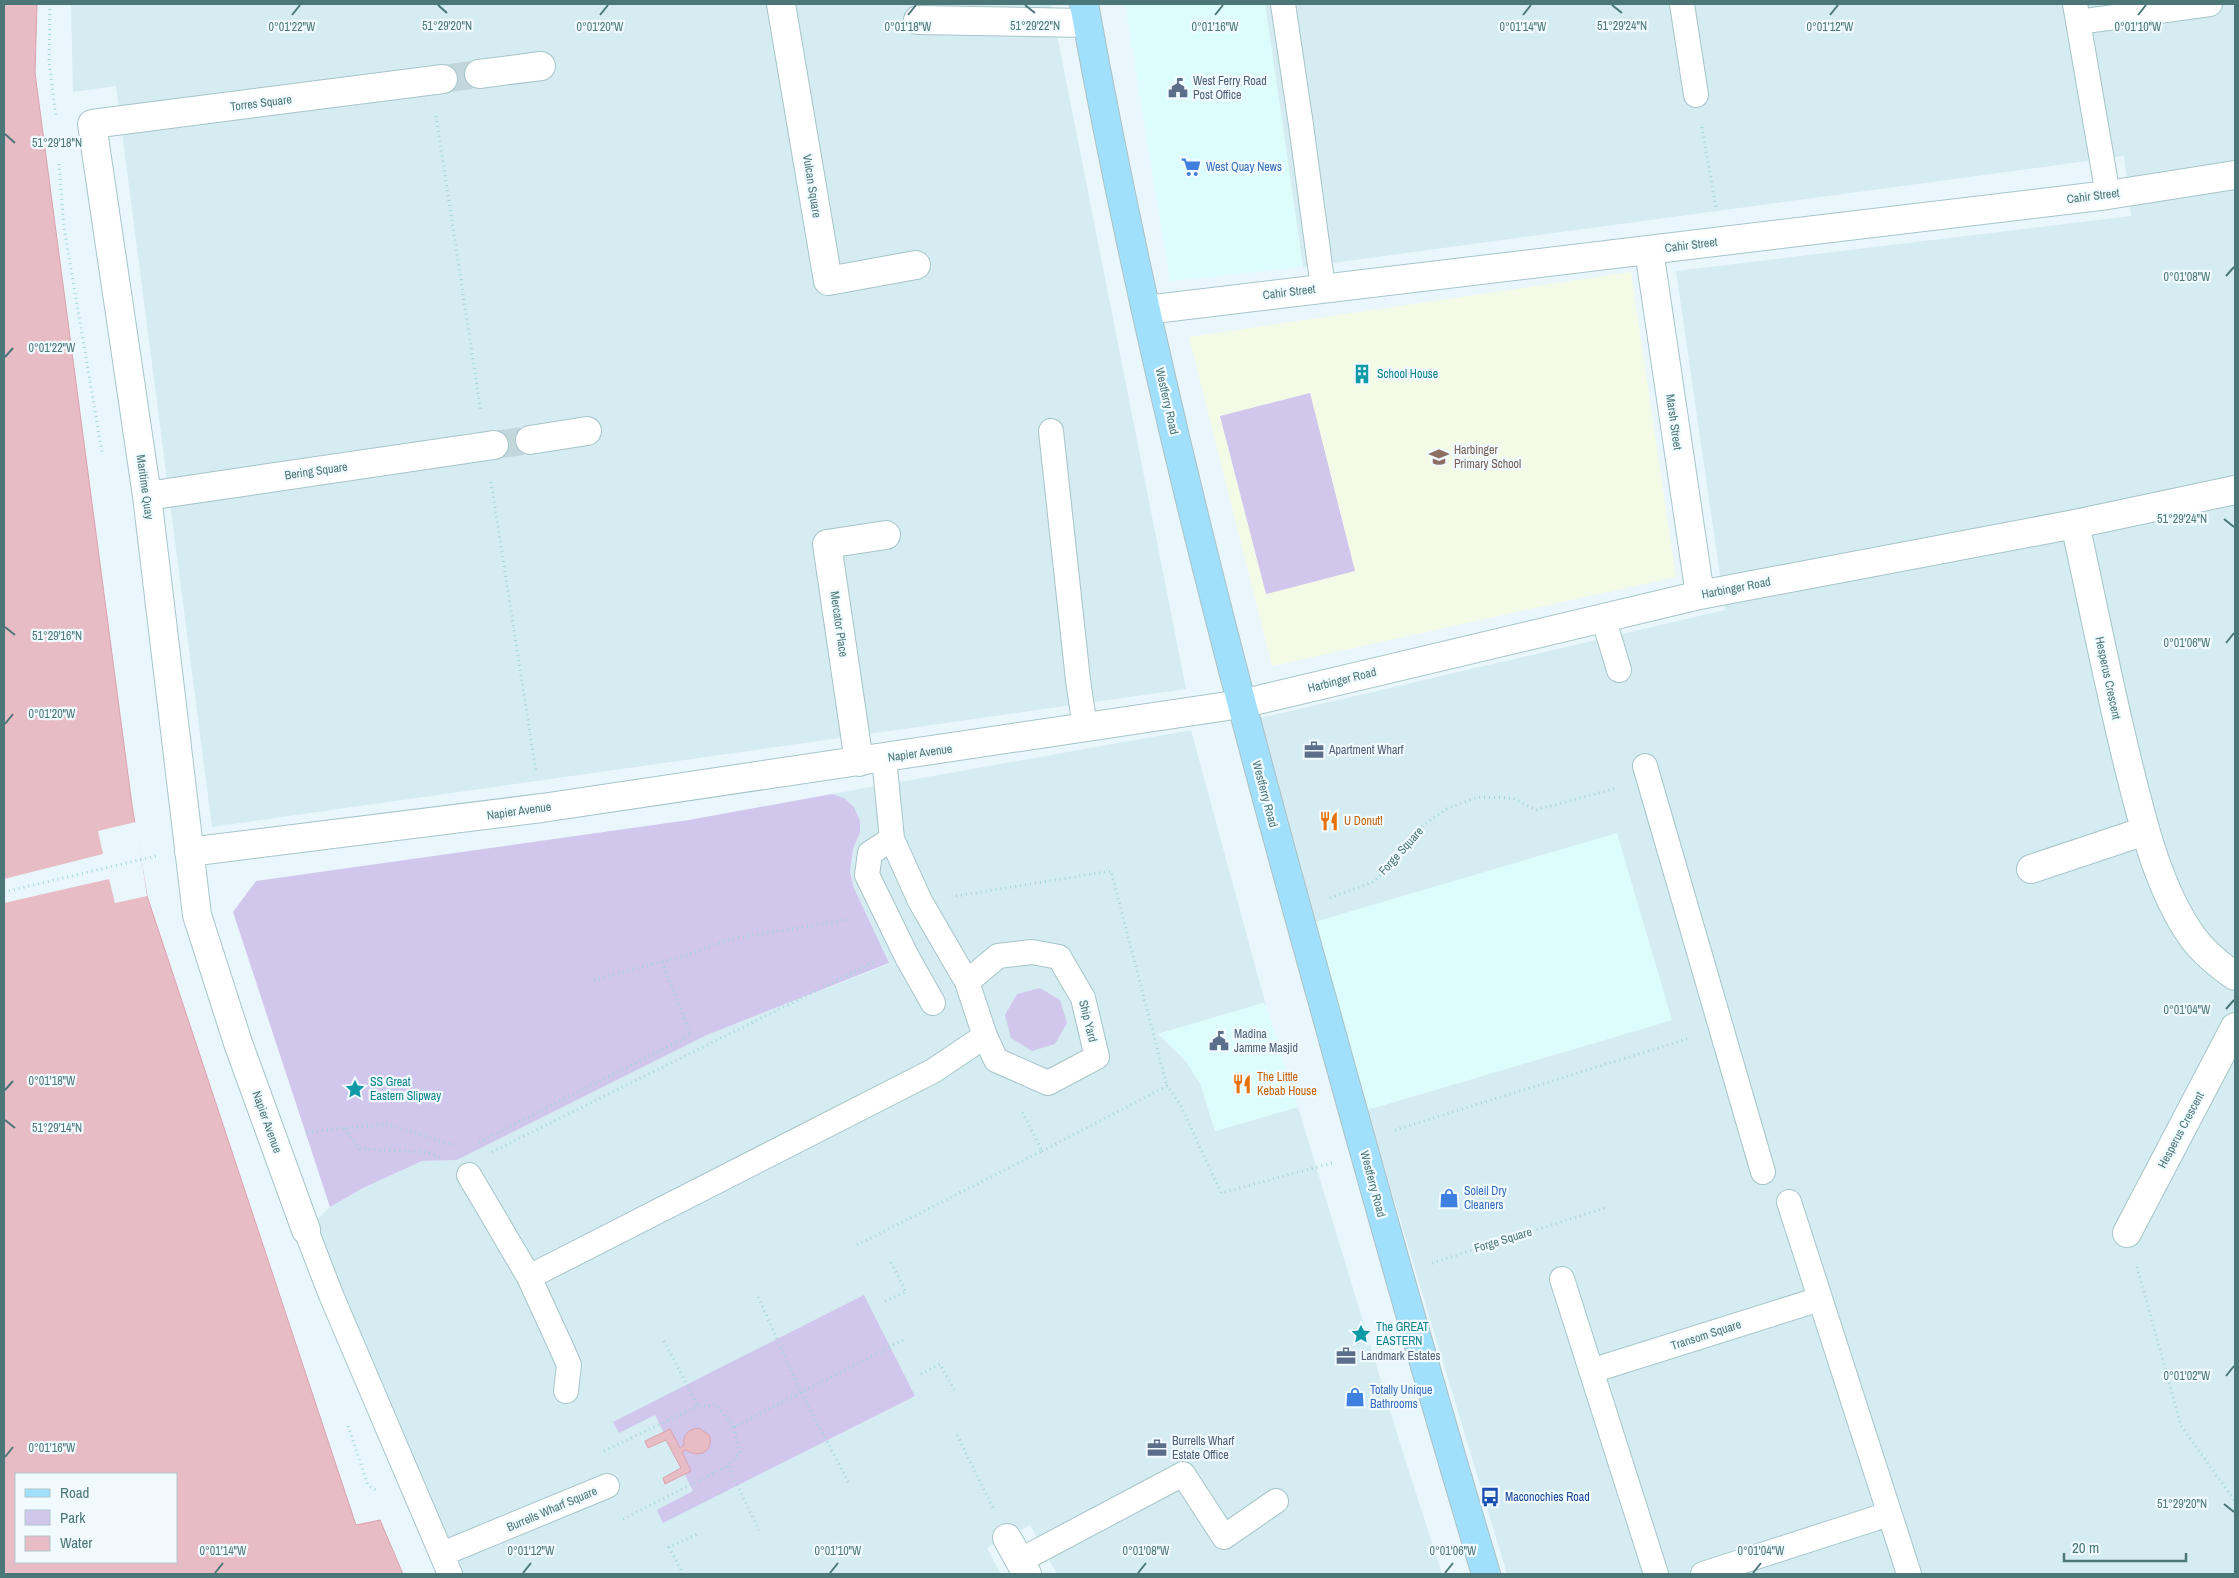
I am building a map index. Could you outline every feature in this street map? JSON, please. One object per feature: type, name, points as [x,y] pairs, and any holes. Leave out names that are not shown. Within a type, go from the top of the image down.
[{"type":"main road","name":"Westferry Road","points":[[1085,13],[1146,310],[1241,704],[1296,909],[1398,1273],[1486,1574]]},
{"type":"street","name":"Vulcan Square","points":[[781,4],[828,280],[916,265]]},
{"type":"street","points":[[918,20],[1085,13]]},
{"type":"street","points":[[479,74],[541,66]]},
{"type":"street","name":"Torres Square","points":[[92,124],[437,80]]},
{"type":"street","name":"Maritime Quay","points":[[92,124],[147,496],[189,852]]},
{"type":"street","name":"Cahir Street","points":[[1146,310],[2108,195],[2235,175]]},
{"type":"street","name":"Marsh Street","points":[[1649,250],[1700,595]]},
{"type":"street","points":[[530,440],[587,431]]},
{"type":"street","name":"Bering Square","points":[[147,496],[490,446]]},
{"type":"street","name":"Harbinger Road","points":[[1241,704],[1700,595],[2075,524],[2235,490]]},
{"type":"street","name":"Hesperus Crescent","points":[[2075,524],[2121,736],[2145,832],[2171,898],[2191,936],[2217,963],[2235,976]]},
{"type":"street","name":"Mercator Place","points":[[871,760],[827,544],[886,535]]},
{"type":"street","name":"Napier Avenue","points":[[306,1230],[238,1042],[196,914],[189,852],[488,815],[1241,704]]},
{"type":"street","points":[[2031,869],[2145,832]]},
{"type":"street","name":"Hesperus Crescent","points":[[2127,1233],[2235,1027]]},
{"type":"lane","points":[[1282,4],[1301,124],[1322,288]]},
{"type":"lane","points":[[1682,4],[1696,95]]},
{"type":"lane","points":[[2108,195],[2076,13],[2210,4]]},
{"type":"lane","points":[[1051,431],[1085,728]]},
{"type":"lane","points":[[1603,617],[1618,670]]},
{"type":"lane","points":[[871,760],[892,839],[920,901],[967,982],[985,1036],[996,1060]]},
{"type":"lane","points":[[1647,773],[1763,1172]]},
{"type":"lane","points":[[892,839],[870,853],[867,876],[884,913],[933,1003]]},
{"type":"lane","name":"Ship Yard","points":[[967,982],[998,956],[1032,952],[1059,957],[1083,998],[1097,1057],[1048,1083],[996,1060]]},
{"type":"lane","points":[[529,1277],[934,1071],[985,1036]]},
{"type":"lane","points":[[466,1171],[529,1277],[569,1365],[566,1390]]},
{"type":"lane","points":[[1789,1202],[1908,1574]]},
{"type":"lane","points":[[306,1230],[331,1295],[446,1564]]},
{"type":"lane","points":[[1562,1279],[1656,1574]]},
{"type":"lane","name":"Transom Square","points":[[1591,1371],[1820,1299]]},
{"type":"lane","points":[[1018,1558],[1183,1474],[1224,1537],[1276,1501]]},
{"type":"lane","name":"Burrells Wharf Square","points":[[446,1564],[607,1486]]},
{"type":"lane","points":[[1703,1574],[1890,1514]]},
{"type":"path","points":[[50,4],[49,62],[57,128]]},
{"type":"path","points":[[1696,95],[1722,241]]},
{"type":"path","points":[[59,158],[64,228],[104,462]]},
{"type":"path","name":"Forge Square","points":[[1296,909],[1345,894],[1375,881],[1423,825],[1448,808],[1479,797],[1513,798],[1536,810],[1647,773]]},
{"type":"path","points":[[4,892],[141,858],[189,852]]},
{"type":"path","points":[[344,1128],[360,1149],[426,1152],[466,1171],[875,961],[884,913],[730,939],[662,962],[594,980]]},
{"type":"path","points":[[478,1142],[691,1035],[662,962]]},
{"type":"path","points":[[857,1245],[1167,1086],[1180,1104],[1221,1193],[1309,1170],[1363,1146],[1721,1029]]},
{"type":"path","points":[[996,1060],[1042,1151]]},
{"type":"path","points":[[272,1136],[386,1124],[454,1145],[460,1151]]},
{"type":"path","name":"Forge Square","points":[[1398,1273],[1608,1207]]},
{"type":"path","points":[[2127,1233],[2181,1426],[2235,1502]]},
{"type":"path","points":[[885,1301],[906,1292],[891,1262]]},
{"type":"path","points":[[758,1297],[801,1392],[850,1485]]},
{"type":"path","points":[[734,1427],[903,1340]]},
{"type":"path","points":[[664,1341],[698,1406]]},
{"type":"path","points":[[921,1374],[940,1364],[956,1393]]},
{"type":"path","points":[[601,1452],[698,1406],[718,1405],[734,1427],[740,1453],[728,1466],[623,1519]]},
{"type":"path","points":[[957,1435],[1018,1558]]},
{"type":"path","points":[[728,1466],[760,1530]]},
{"type":"path","points":[[681,1570],[669,1548],[700,1533]]},
{"type":"shaded area","points":[[71,4],[1051,4],[1186,689],[212,827],[116,86],[73,92]]},
{"type":"shaded area","points":[[1125,4],[1265,4],[1303,267],[1170,281]]},
{"type":"shaded area","points":[[1265,4],[2235,4],[2235,1574],[1507,1574],[1367,1110],[1672,1020],[1311,923],[1260,718],[1725,610],[1676,271],[2131,216],[2124,156],[1303,267]]},
{"type":"shaded area","name":"Harbinger Primary School","points":[[1631,272],[1676,577],[1272,666],[1189,337]]},
{"type":"shaded area","points":[[1191,730],[1266,1006],[1263,1003],[1158,1034],[1186,1061],[1201,1085],[1215,1131],[1298,1107],[1399,1440],[1442,1574],[1057,1574],[1030,1525],[987,1548],[1001,1574],[450,1574],[306,1230],[330,1207],[363,1188],[422,1161],[457,1160],[707,1035],[889,964],[854,888],[850,872],[853,849],[860,833],[844,798],[832,794]]},
{"type":"shaded area","points":[[1617,833],[1672,1020],[1367,1110],[1311,923]]},
{"type":"shaded area","points":[[1263,1003],[1266,1006],[1298,1107],[1215,1131],[1201,1085],[1186,1061],[1158,1034]]},
{"type":"green space","points":[[1310,393],[1355,571],[1266,594],[1220,416]]},
{"type":"green space","points":[[832,794],[844,798],[854,807],[860,821],[860,833],[853,849],[850,872],[854,888],[889,963],[707,1035],[457,1160],[422,1161],[363,1188],[330,1207],[233,912],[256,881],[689,820]]},
{"type":"green space","points":[[1040,988],[1060,1000],[1067,1023],[1055,1044],[1032,1051],[1011,1038],[1005,1015],[1017,994]]},
{"type":"green space","points":[[864,1295],[915,1396],[663,1523],[657,1510],[693,1491],[655,1415],[619,1433],[613,1422]]},
{"type":"water","points":[[4,4],[37,4],[35,73],[132,805],[147,896],[356,1525],[380,1520],[403,1574],[4,1574]]},
{"type":"water","points":[[699,1428],[709,1435],[710,1445],[708,1449],[705,1452],[696,1454],[686,1450],[682,1452],[691,1471],[665,1484],[663,1478],[681,1468],[666,1440],[648,1448],[645,1441],[670,1429],[680,1448],[684,1445],[685,1435]]},
{"type":"pier","points":[[136,822],[147,896],[115,903],[109,879],[4,903],[4,879],[103,854],[98,831]]},
{"type":"tunnel","points":[[443,79],[479,74]]},
{"type":"tunnel","points":[[494,445],[530,440]]},
{"type":"place","name":"West Ferry Road Post Office","points":[[1178,88]]},
{"type":"place","name":"West Quay News","points":[[1191,167]]},
{"type":"place","name":"School House","points":[[1362,374]]},
{"type":"place","name":"Harbinger Primary School","points":[[1439,457]]},
{"type":"place","name":"Apartment Wharf","points":[[1314,750]]},
{"type":"place","name":"U Donut!","points":[[1329,821]]},
{"type":"place","name":"Madina Jamme Masjid","points":[[1219,1041]]},
{"type":"place","name":"The Little Kebab House","points":[[1242,1084]]},
{"type":"place","name":"SS Great Eastern Slipway","points":[[355,1089]]},
{"type":"place","name":"Soleil Dry Cleaners","points":[[1449,1198]]},
{"type":"place","name":"The GREAT EASTERN","points":[[1361,1334]]},
{"type":"place","name":"Landmark Estates","points":[[1346,1356]]},
{"type":"place","name":"Totally Unique Bathrooms","points":[[1355,1397]]},
{"type":"place","name":"Burrells Wharf Estate Office","points":[[1157,1448]]},
{"type":"place","name":"Maconochies Road","points":[[1490,1497]]}]
